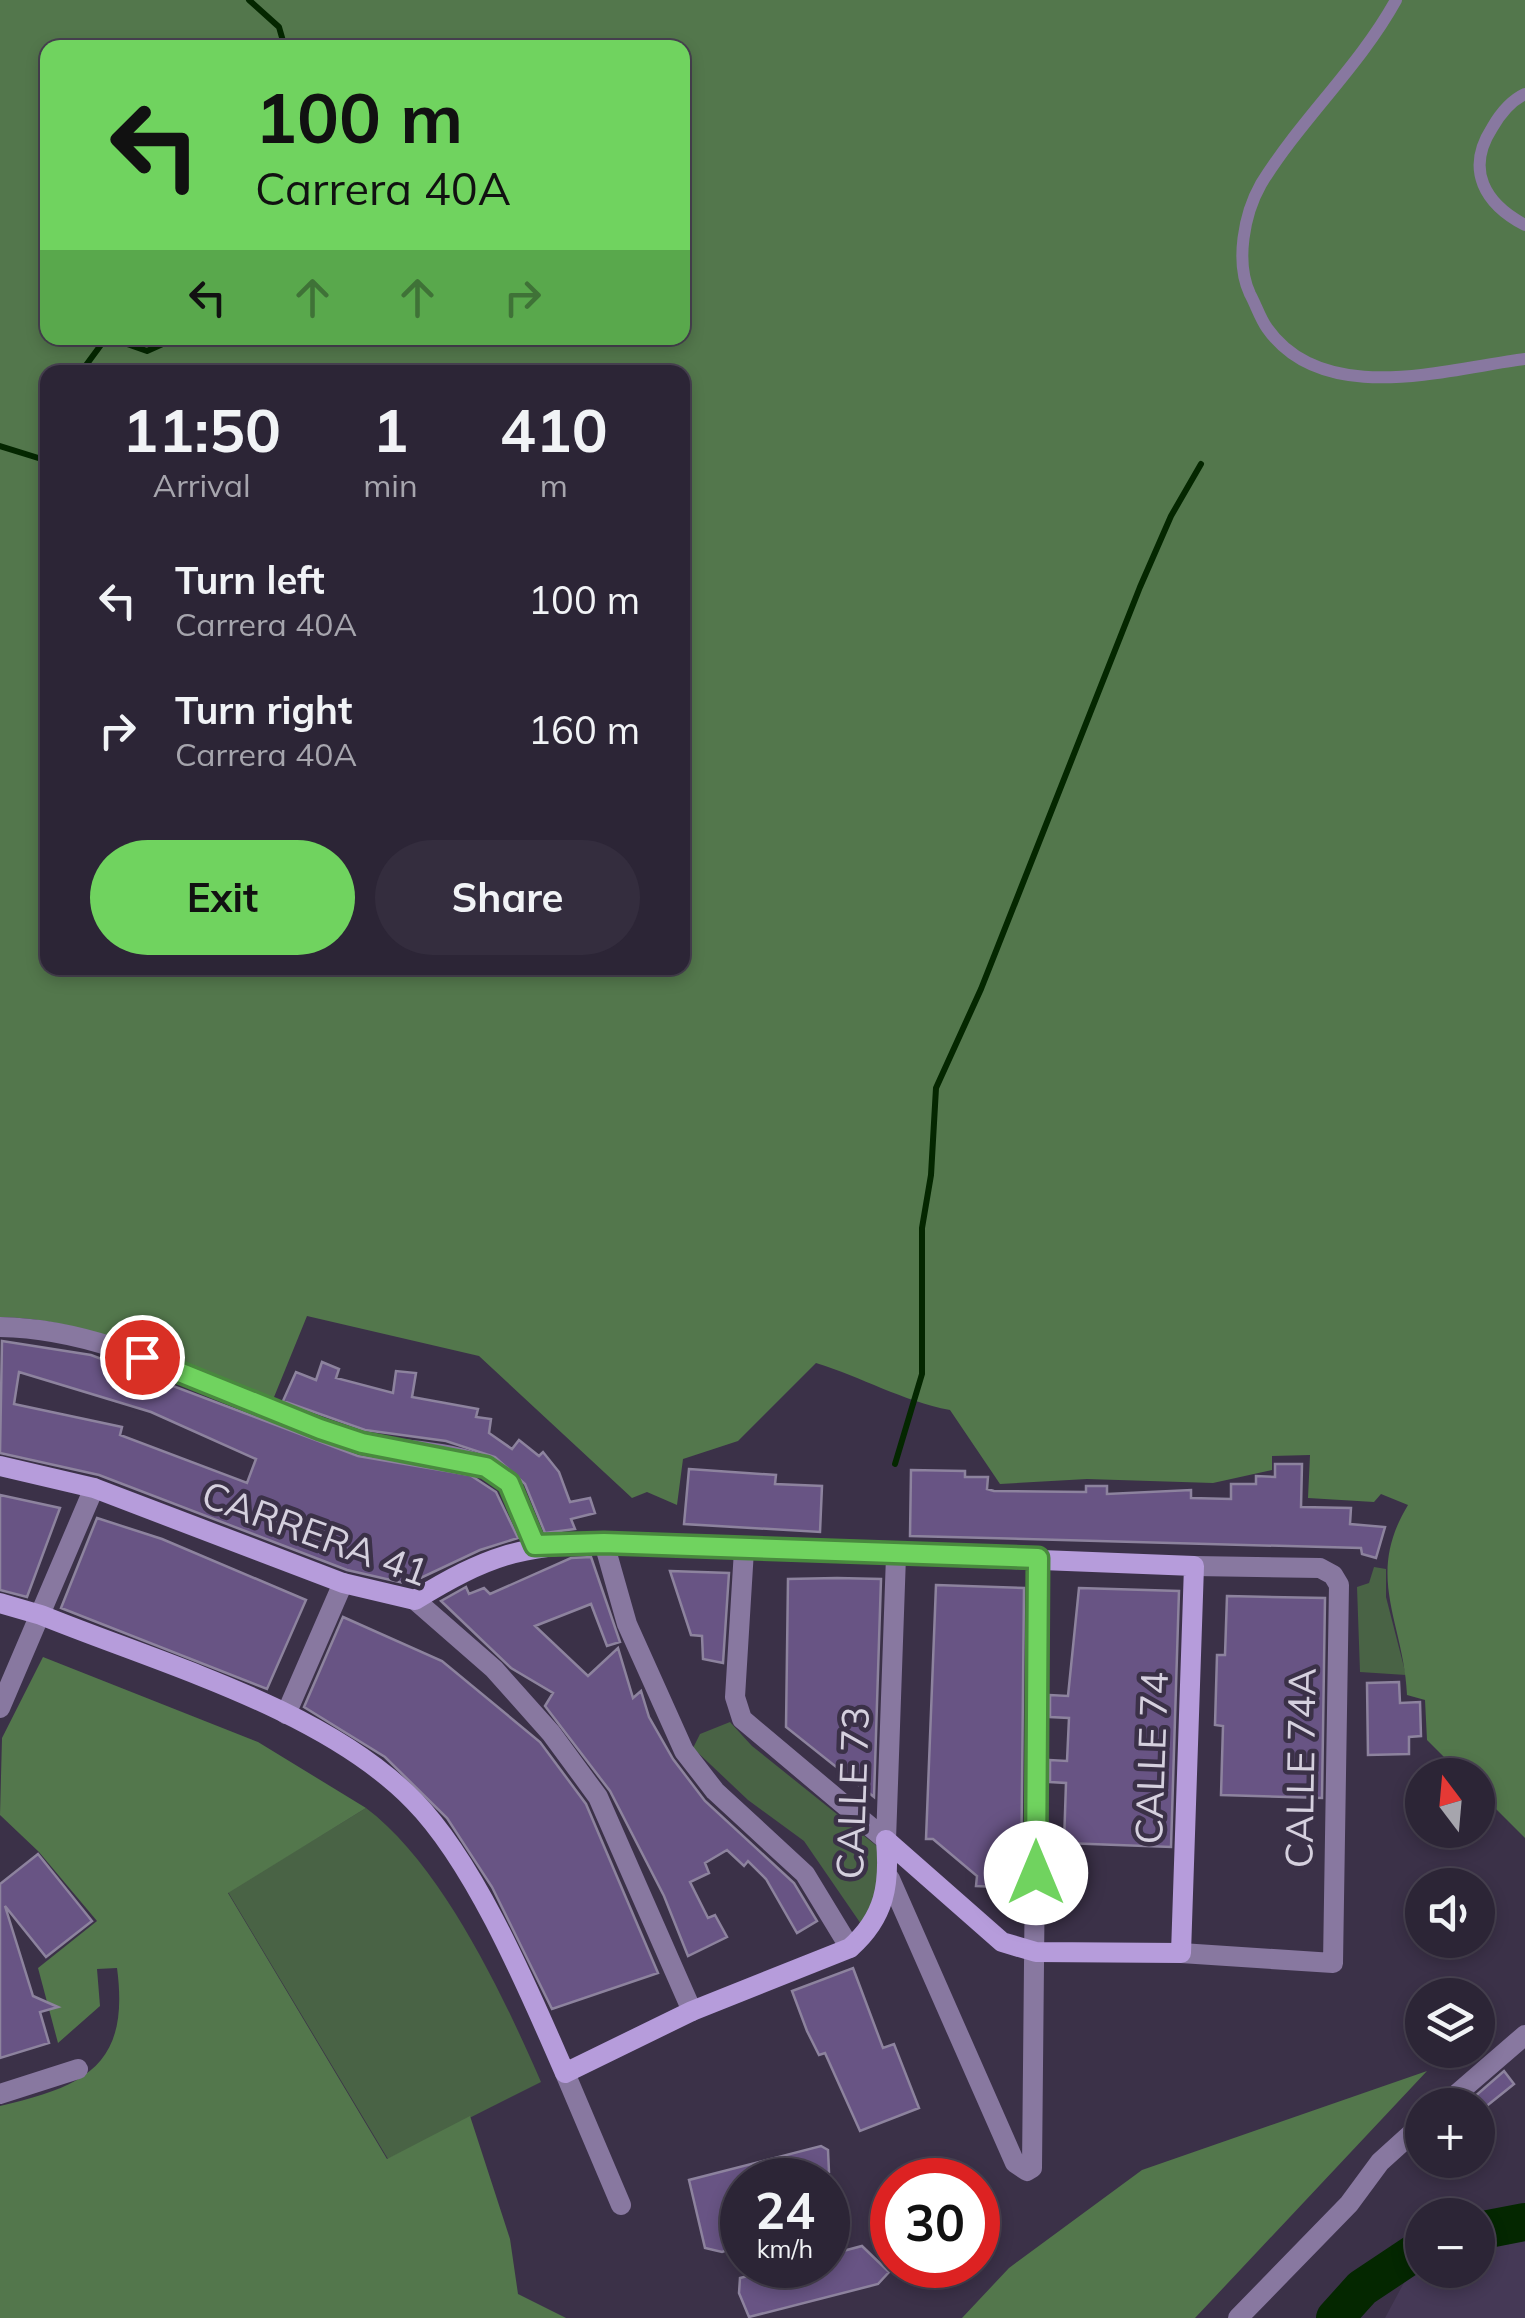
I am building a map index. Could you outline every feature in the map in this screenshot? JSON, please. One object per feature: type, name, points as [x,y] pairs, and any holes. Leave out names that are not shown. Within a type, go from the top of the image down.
[{"type":"street","points":[[0,1327],[30,1328],[112,1345],[362,1443],[486,1467],[509,1483],[535,1545]]},
{"type":"street","name":"CARRERA 41","points":[[0,1466],[94,1488],[343,1582],[414,1600],[494,1670],[551,1734],[598,1797],[692,2011]]},
{"type":"street","points":[[0,1708],[94,1488]]},
{"type":"street","points":[[566,2073],[692,2011],[850,1948],[805,1874],[778,1844],[715,1791],[684,1751],[627,1624],[604,1543]]},
{"type":"street","points":[[414,1600],[464,1570],[535,1545],[604,1543],[1194,1566]]},
{"type":"street","points":[[744,1550],[735,1697],[742,1719],[1002,1942],[1036,1952],[1181,1953]]},
{"type":"street","name":"CALLE 73","points":[[850,1948],[870,1930],[890,1879],[886,1840],[896,1556]]},
{"type":"street","points":[[890,1879],[1015,2163],[1020,2170],[1032,2168],[1038,1558]]},
{"type":"street","name":"CALLE 74A","points":[[1181,1953],[1333,1963],[1339,1586],[1333,1575],[1320,1568],[1194,1566]]},
{"type":"street","name":"CALLE 74","points":[[1181,1953],[1194,1566]]},
{"type":"street","points":[[286,1714],[343,1582]]},
{"type":"street","points":[[0,1604],[41,1615],[286,1714],[362,1755],[415,1802],[451,1849],[474,1890],[566,2073],[621,2205]]},
{"type":"street","points":[[1464,2088],[1525,2035]]},
{"type":"street","points":[[0,2094],[78,2069]]},
{"type":"street","points":[[1238,2318],[1349,2204],[1380,2162],[1405,2139]]},
{"type":"lane","points":[[1396,0],[1377,35],[1260,186],[1242,234],[1246,285],[1268,330],[1304,362],[1352,378],[1525,359]]},
{"type":"lane","points":[[1525,94],[1502,113],[1478,159],[1479,179],[1488,199],[1525,225]]},
{"type":"shaded area","points":[[1525,2222],[1525,2318],[1385,2318],[1405,2281],[1405,2288],[1495,2288],[1495,2228]]},
{"type":"green space","points":[[0,0],[1525,0],[1525,1838],[1495,1808],[1495,1758],[1445,1758],[1427,1740],[1425,1700],[1407,1695],[1388,1578],[1395,1531],[1408,1505],[1381,1494],[1374,1502],[1308,1498],[1310,1455],[1272,1456],[1272,1470],[1213,1483],[1087,1479],[1000,1484],[950,1410],[915,1401],[816,1363],[738,1441],[683,1459],[677,1505],[647,1492],[632,1498],[479,1356],[307,1316],[272,1402],[139,1347],[70,1326],[0,1317]]},
{"type":"green space","points":[[1374,1567],[1386,1569],[1386,1597],[1406,1675],[1360,1672],[1357,1587],[1369,1583]]},
{"type":"green space","points":[[43,1657],[258,1742],[366,1808],[228,1893],[387,2159],[470,2116],[510,2239],[518,2294],[566,2318],[0,2318],[0,2106],[56,2090],[96,2066],[116,2028],[119,2001],[117,1968],[97,1969],[100,2006],[58,2043],[38,1968],[97,1921],[39,1852],[0,1815],[2,1738]]},
{"type":"green space","points":[[730,1722],[752,1746],[878,1847],[883,1882],[861,1924],[804,1841],[748,1800],[693,1748],[700,1734]]},
{"type":"green space","points":[[366,1808],[394,1833],[445,1897],[489,1972],[541,2082],[388,2159],[228,1892]]},
{"type":"green space","points":[[1427,2071],[1411,2088],[1405,2088],[1405,2094],[1195,2318],[962,2318],[990,2288],[1000,2288],[1000,2278],[1009,2268],[1142,2170]]},
{"type":"building","points":[[2,1341],[91,1355],[358,1456],[470,1475],[496,1492],[518,1538],[480,1550],[408,1584],[347,1570],[99,1475],[0,1453]],"holes":[[[19,1372],[151,1412],[256,1459],[247,1483],[120,1435],[122,1427],[14,1404]]]},
{"type":"building","points":[[322,1362],[339,1369],[336,1378],[393,1393],[396,1371],[416,1373],[412,1397],[478,1409],[476,1417],[491,1419],[489,1433],[512,1449],[519,1440],[539,1456],[543,1452],[559,1472],[570,1502],[590,1498],[595,1513],[571,1519],[575,1529],[545,1533],[525,1484],[495,1457],[446,1441],[365,1430],[283,1401],[296,1372],[316,1380]]},
{"type":"building","points":[[1275,1464],[1302,1464],[1301,1507],[1351,1508],[1350,1524],[1385,1527],[1376,1558],[1362,1554],[1361,1548],[910,1536],[911,1470],[965,1471],[965,1477],[988,1477],[987,1489],[994,1491],[1086,1492],[1086,1486],[1107,1486],[1107,1494],[1191,1490],[1191,1498],[1231,1499],[1231,1484],[1256,1484],[1256,1476],[1275,1477]]},
{"type":"building","points":[[689,1469],[776,1475],[775,1484],[822,1486],[820,1532],[684,1524]]},
{"type":"building","points":[[0,1495],[60,1508],[27,1597],[0,1590]]},
{"type":"building","points":[[97,1518],[162,1539],[306,1600],[267,1689],[61,1608]]},
{"type":"building","points":[[591,1557],[620,1642],[607,1646],[591,1604],[535,1626],[588,1676],[618,1648],[633,1698],[641,1691],[649,1717],[673,1759],[705,1801],[794,1883],[817,1921],[797,1933],[766,1879],[748,1861],[744,1866],[727,1850],[705,1863],[709,1873],[690,1882],[708,1918],[715,1915],[727,1937],[688,1956],[664,1896],[610,1791],[545,1706],[553,1693],[511,1668],[441,1601],[466,1587],[469,1594],[484,1588],[490,1594],[571,1558]]},
{"type":"building","points":[[670,1571],[729,1573],[723,1663],[703,1659],[702,1636],[691,1635]]},
{"type":"building","points":[[788,1579],[881,1579],[874,1797],[786,1727]]},
{"type":"building","points":[[936,1585],[1024,1588],[1021,1888],[976,1886],[977,1876],[933,1839],[926,1839]]},
{"type":"building","points":[[1079,1588],[1179,1591],[1171,1847],[1064,1843],[1066,1783],[1050,1782],[1050,1760],[1067,1761],[1069,1718],[1050,1717],[1050,1695],[1068,1696]]},
{"type":"building","points":[[1227,1596],[1325,1598],[1322,1798],[1221,1795],[1223,1726],[1215,1725],[1217,1655],[1225,1655]]},
{"type":"building","points":[[343,1617],[442,1661],[540,1742],[586,1804],[658,1973],[552,2009],[492,1887],[447,1818],[385,1757],[304,1707]]},
{"type":"building","points":[[1399,1682],[1400,1703],[1420,1702],[1421,1736],[1409,1737],[1409,1754],[1368,1755],[1367,1683]]},
{"type":"building","points":[[38,1854],[92,1921],[46,1957],[5,1906],[33,1996],[58,2007],[40,2012],[49,2043],[0,2058],[0,1884]]},
{"type":"building","points":[[853,1968],[883,2048],[894,2044],[919,2108],[860,2131],[825,2053],[819,2055],[807,2031],[792,1991]]},
{"type":"building","points":[[1504,2071],[1514,2084],[1495,2099],[1495,2088],[1484,2088]]},
{"type":"building","points":[[821,2146],[828,2150],[828,2158],[774,2158]]},
{"type":"building","points":[[720,2172],[720,2252],[705,2248],[689,2180]]},
{"type":"building","points":[[862,2246],[870,2254],[870,2286],[749,2317],[739,2288],[850,2288],[850,2249]]},
{"type":"waterway","points":[[249,0],[279,27],[283,40]]},
{"type":"waterway","points":[[86,365],[101,345]]},
{"type":"waterway","points":[[130,345],[147,351],[160,345]]},
{"type":"waterway","points":[[0,446],[40,458]]},
{"type":"waterway","points":[[895,1464],[922,1374],[922,1228],[931,1175],[936,1088],[981,989],[1140,587],[1171,516],[1201,464]]},
{"type":"waterway","points":[[1495,2228],[1525,2222]]},
{"type":"waterway","points":[[1335,2318],[1362,2288],[1405,2259]]},
{"type":"route","points":[[142,1357],[362,1443],[486,1467],[509,1483],[535,1545],[604,1543],[1038,1558],[1036,1873]]}]
